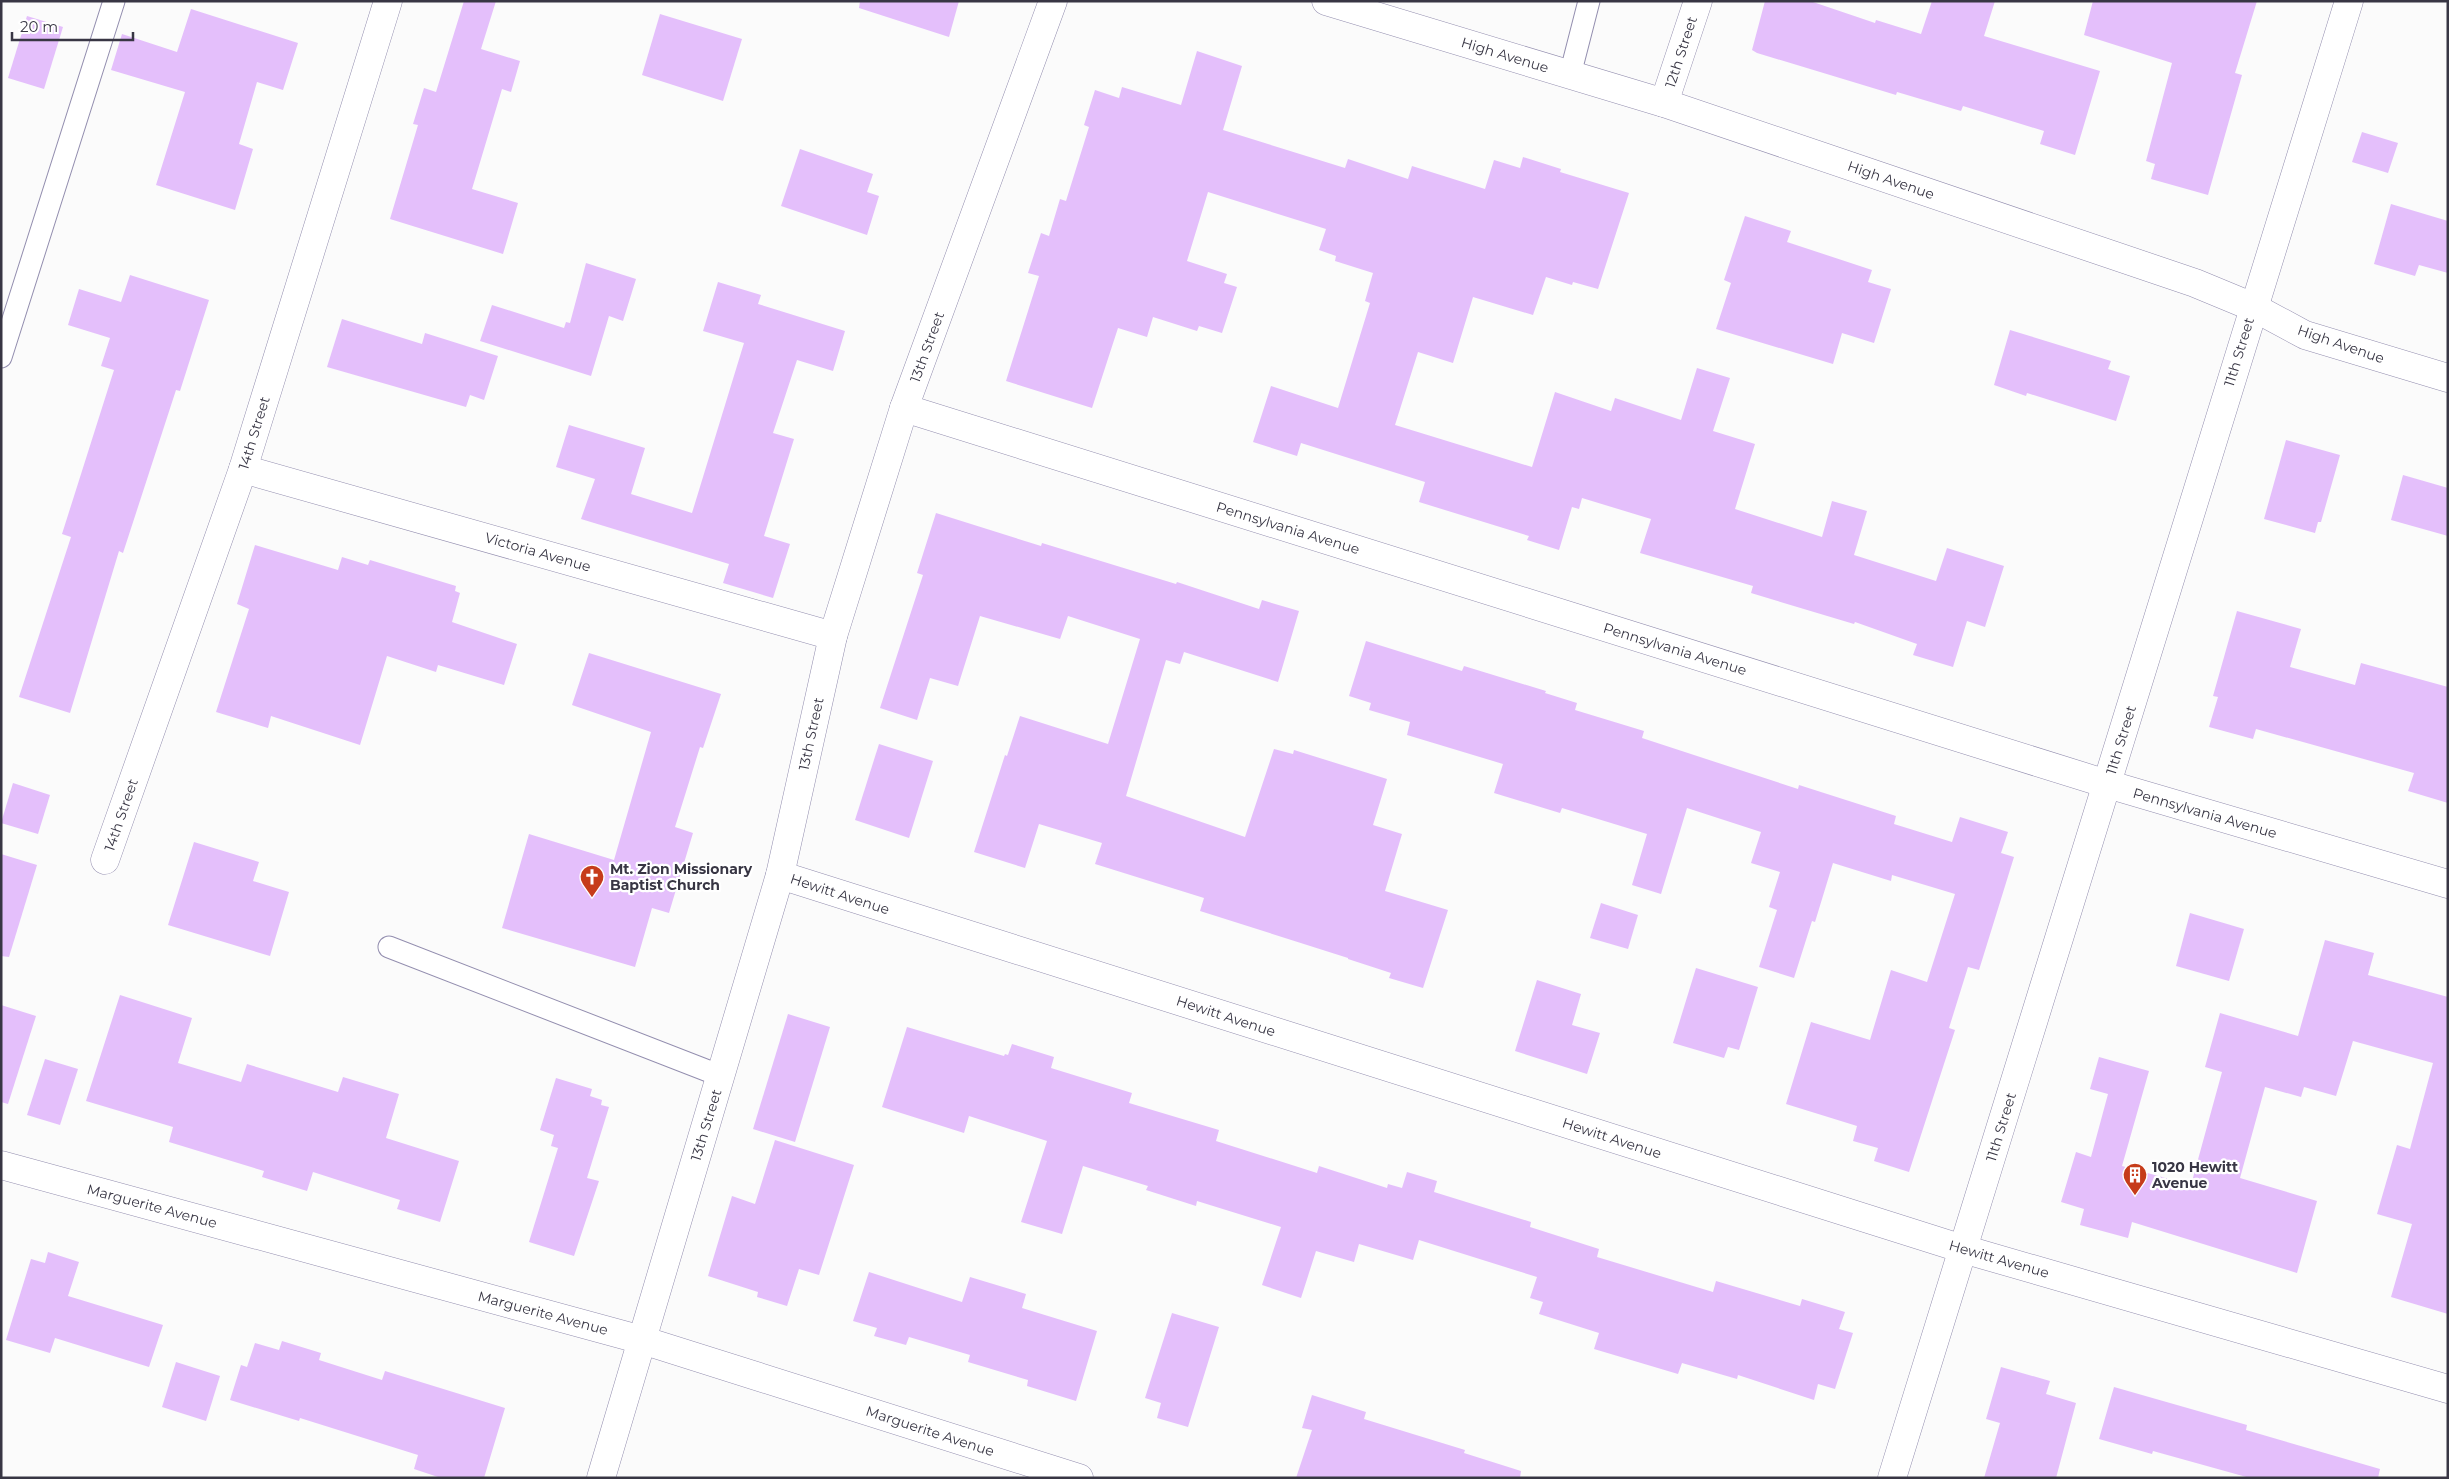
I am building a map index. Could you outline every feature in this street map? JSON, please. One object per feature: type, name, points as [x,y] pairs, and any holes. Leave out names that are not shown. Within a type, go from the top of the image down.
[{"type":"street","name":"14th Street","points":[[105,860],[243,469],[388,1]]},
{"type":"street","name":"13th Street","points":[[601,1478],[780,875],[833,636],[904,408],[1054,1]]},
{"type":"street","name":"High Avenue","points":[[1326,1],[1664,103],[2195,282],[2253,307],[2305,335],[2448,378]]},
{"type":"street","name":"12th Street","points":[[1664,103],[1698,1]]},
{"type":"street","name":"11th Street","points":[[1892,1478],[2349,1]]},
{"type":"street","name":"Pennsylvania Avenue","points":[[904,408],[2107,784],[2448,884]]},
{"type":"street","name":"Victoria Avenue","points":[[243,469],[833,636]]},
{"type":"street","name":"Hewitt Avenue","points":[[780,875],[1963,1248],[2448,1389]]},
{"type":"street","name":"Marguerite Avenue","points":[[1,1165],[642,1340],[1079,1478]]},
{"type":"lane","points":[[1,357],[114,1]]},
{"type":"lane","points":[[1570,75],[1589,1]]},
{"type":"lane","points":[[389,947],[721,1076]]},
{"type":"building","points":[[464,1],[496,1],[481,49],[520,61],[511,92],[502,89],[472,189],[518,203],[503,254],[390,219],[418,125],[413,124],[424,88],[436,92]]},
{"type":"building","points":[[860,1],[959,1],[949,37],[859,8]]},
{"type":"building","points":[[1765,1],[1810,1],[1875,23],[1876,20],[1921,34],[1932,1],[1995,1],[1984,36],[2100,71],[2075,155],[2040,144],[2044,131],[1963,106],[1961,111],[1897,92],[1896,95],[1757,53],[1752,50]]},
{"type":"building","points":[[2093,1],[2257,1],[2235,73],[2242,75],[2208,195],[2151,179],[2155,164],[2146,161],[2172,63],[2084,35]]},
{"type":"building","points":[[191,9],[298,43],[283,90],[257,82],[239,144],[253,149],[235,210],[156,185],[185,92],[111,70],[122,34],[177,52]]},
{"type":"building","points":[[660,14],[742,39],[723,101],[642,75]]},
{"type":"building","points":[[27,16],[63,27],[44,89],[8,78]]},
{"type":"building","points":[[1197,51],[1242,66],[1223,130],[1345,168],[1348,159],[1408,179],[1412,166],[1485,189],[1494,160],[1520,168],[1523,157],[1561,169],[1560,172],[1629,193],[1598,289],[1573,282],[1572,285],[1546,277],[1533,315],[1473,297],[1453,363],[1418,352],[1395,425],[1532,467],[1555,392],[1611,411],[1615,398],[1681,420],[1697,368],[1730,378],[1713,431],[1755,444],[1735,509],[1822,537],[1832,501],[1867,511],[1854,555],[1936,581],[1947,548],[2004,566],[1985,627],[1967,621],[1953,667],[1913,655],[1917,644],[1855,622],[1854,624],[1751,593],[1753,586],[1640,553],[1651,519],[1582,498],[1579,509],[1572,507],[1559,550],[1527,540],[1529,536],[1419,502],[1425,482],[1301,443],[1297,456],[1253,442],[1271,386],[1338,408],[1370,303],[1365,301],[1373,273],[1335,261],[1336,256],[1319,250],[1326,229],[1208,192],[1187,261],[1227,274],[1224,283],[1237,287],[1222,333],[1199,326],[1197,331],[1153,317],[1147,337],[1118,328],[1092,408],[1006,381],[1039,276],[1028,273],[1041,233],[1049,236],[1060,199],[1066,201],[1089,127],[1084,125],[1095,90],[1119,98],[1122,87],[1181,105]]},
{"type":"building","points":[[2362,132],[2398,143],[2388,173],[2352,162]]},
{"type":"building","points":[[800,149],[873,174],[867,192],[879,196],[867,235],[781,206]]},
{"type":"building","points":[[2391,204],[2448,221],[2448,273],[2419,265],[2415,276],[2374,264]]},
{"type":"building","points":[[1745,216],[1791,231],[1787,242],[1872,270],[1868,282],[1891,289],[1874,343],[1842,333],[1833,364],[1716,329],[1731,283],[1724,280]]},
{"type":"building","points":[[586,263],[636,279],[623,321],[609,316],[591,376],[480,341],[492,305],[564,328],[566,322],[570,323]]},
{"type":"building","points":[[130,275],[209,300],[180,391],[176,390],[123,553],[119,551],[70,713],[19,697],[71,537],[62,534],[114,370],[101,366],[110,338],[68,325],[79,289],[121,302]]},
{"type":"building","points":[[718,282],[761,295],[758,304],[845,331],[833,371],[797,360],[773,433],[794,439],[764,536],[790,544],[773,598],[723,583],[729,564],[581,519],[595,479],[556,467],[569,425],[645,448],[631,494],[692,513],[744,343],[703,331]]},
{"type":"building","points":[[342,319],[422,344],[425,333],[498,356],[484,400],[470,395],[466,407],[327,367]]},
{"type":"building","points":[[2010,330],[2111,361],[2108,369],[2130,376],[2116,421],[2027,393],[2026,396],[1994,385]]},
{"type":"building","points":[[2286,440],[2340,455],[2321,522],[2318,522],[2315,533],[2264,519]]},
{"type":"building","points":[[2403,475],[2448,488],[2448,536],[2391,520]]},
{"type":"building","points":[[936,513],[1041,546],[1042,543],[1176,584],[1177,582],[1259,609],[1262,600],[1299,611],[1278,682],[1184,652],[1180,664],[1166,660],[1126,796],[1245,837],[1274,749],[1293,754],[1294,750],[1387,779],[1373,825],[1402,834],[1385,891],[1448,910],[1423,988],[1389,978],[1391,973],[1348,958],[1200,911],[1204,898],[1095,864],[1102,843],[1039,824],[1025,868],[974,852],[1005,755],[1007,756],[1020,716],[1108,744],[1140,639],[1068,616],[1060,639],[980,616],[958,686],[930,678],[917,720],[880,708],[923,575],[917,573]]},
{"type":"building","points":[[255,545],[338,570],[342,557],[368,565],[370,560],[456,586],[455,591],[460,593],[452,622],[517,644],[504,685],[438,665],[436,672],[387,656],[360,745],[271,716],[268,728],[216,712],[249,609],[237,604]]},
{"type":"building","points":[[2237,611],[2301,629],[2290,667],[2355,685],[2361,663],[2448,687],[2448,803],[2408,791],[2414,773],[2256,729],[2253,739],[2209,727],[2218,697],[2213,696]]},
{"type":"building","points":[[1366,641],[1462,671],[1464,666],[1546,691],[1545,693],[1577,703],[1575,710],[1644,731],[1642,738],[1798,789],[1799,785],[1896,816],[1894,824],[1952,842],[1960,817],[2008,832],[2001,853],[2014,857],[1979,970],[1968,967],[1949,1028],[1955,1030],[1909,1172],[1874,1161],[1878,1148],[1853,1141],[1857,1126],[1786,1104],[1811,1022],[1870,1040],[1891,970],[1927,982],[1955,894],[1892,875],[1891,881],[1833,863],[1815,922],[1812,921],[1794,978],[1759,967],[1777,910],[1769,907],[1780,872],[1751,863],[1761,832],[1687,808],[1661,894],[1632,885],[1647,834],[1562,808],[1560,813],[1494,793],[1503,764],[1407,735],[1410,722],[1369,710],[1371,703],[1349,696]]},
{"type":"building","points":[[589,653],[721,694],[703,748],[700,747],[675,827],[693,833],[669,913],[652,908],[635,967],[502,928],[529,834],[614,860],[651,732],[572,705]]},
{"type":"building","points":[[879,744],[933,761],[909,838],[855,820]]},
{"type":"building","points":[[13,783],[50,795],[38,834],[1,823]]},
{"type":"building","points":[[194,842],[259,862],[253,881],[289,892],[270,956],[168,925]]},
{"type":"building","points":[[1,854],[37,865],[9,957],[1,956]]},
{"type":"building","points":[[1601,903],[1638,915],[1628,949],[1590,938]]},
{"type":"building","points":[[2190,913],[2244,929],[2229,981],[2176,966]]},
{"type":"building","points":[[2325,940],[2374,953],[2368,975],[2448,997],[2448,1314],[2391,1297],[2412,1224],[2377,1214],[2397,1145],[2410,1149],[2433,1063],[2353,1041],[2336,1096],[2304,1087],[2301,1097],[2265,1087],[2240,1178],[2317,1201],[2297,1273],[2132,1222],[2128,1238],[2080,1225],[2084,1209],[2061,1202],[2076,1152],[2091,1157],[2108,1094],[2090,1089],[2099,1057],[2149,1071],[2122,1166],[2191,1185],[2222,1072],[2205,1067],[2220,1013],[2298,1036]]},
{"type":"building","points":[[1696,968],[1758,987],[1739,1050],[1728,1047],[1724,1058],[1673,1043]]},
{"type":"building","points":[[1537,980],[1581,994],[1572,1025],[1600,1033],[1587,1074],[1515,1051]]},
{"type":"building","points":[[120,995],[192,1018],[178,1063],[241,1082],[247,1064],[338,1092],[343,1077],[399,1094],[386,1138],[459,1161],[440,1222],[397,1209],[400,1200],[313,1172],[307,1191],[262,1177],[264,1171],[169,1142],[173,1127],[86,1101]]},
{"type":"building","points":[[1,1005],[36,1016],[8,1104],[1,1102]]},
{"type":"building","points":[[788,1014],[830,1027],[795,1142],[753,1129]]},
{"type":"building","points":[[907,1027],[1004,1056],[1005,1054],[1008,1055],[1012,1044],[1054,1057],[1051,1068],[1132,1093],[1129,1103],[1219,1130],[1216,1141],[1317,1173],[1319,1166],[1387,1188],[1388,1184],[1402,1188],[1407,1172],[1437,1181],[1434,1192],[1531,1222],[1530,1227],[1599,1249],[1597,1257],[1713,1292],[1716,1281],[1800,1306],[1802,1299],[1845,1312],[1839,1329],[1853,1333],[1835,1389],[1818,1384],[1814,1400],[1738,1375],[1737,1379],[1682,1363],[1678,1374],[1594,1349],[1599,1333],[1539,1314],[1543,1302],[1530,1298],[1537,1277],[1419,1240],[1413,1260],[1359,1244],[1354,1262],[1316,1251],[1301,1298],[1262,1285],[1281,1227],[1197,1201],[1196,1206],[1146,1190],[1148,1186],[1083,1166],[1062,1234],[1021,1222],[1047,1141],[969,1116],[964,1133],[882,1107]]},
{"type":"building","points":[[45,1059],[78,1069],[60,1125],[27,1115]]},
{"type":"building","points":[[556,1078],[592,1089],[590,1096],[602,1100],[601,1105],[609,1107],[587,1178],[599,1181],[574,1256],[529,1242],[558,1148],[551,1146],[554,1135],[540,1130]]},
{"type":"building","points":[[775,1140],[854,1165],[819,1275],[799,1269],[787,1306],[757,1297],[758,1292],[708,1276],[732,1196],[755,1204]]},
{"type":"building","points":[[48,1252],[79,1262],[68,1296],[163,1325],[149,1367],[55,1338],[50,1353],[6,1340],[31,1259],[45,1263]]},
{"type":"building","points":[[869,1272],[962,1302],[970,1277],[1026,1294],[1022,1308],[1097,1331],[1076,1401],[1027,1386],[1028,1380],[968,1362],[970,1355],[909,1337],[906,1345],[874,1336],[877,1328],[853,1321]]},
{"type":"building","points":[[1172,1313],[1219,1327],[1188,1427],[1157,1418],[1161,1403],[1145,1398]]},
{"type":"building","points":[[282,1341],[321,1353],[319,1360],[382,1380],[385,1371],[505,1408],[484,1478],[441,1478],[414,1469],[418,1455],[300,1418],[299,1421],[230,1400],[241,1365],[247,1367],[255,1343],[279,1350]]},
{"type":"building","points":[[176,1362],[220,1376],[206,1421],[162,1407]]},
{"type":"building","points":[[2001,1367],[2050,1381],[2046,1394],[2076,1403],[2056,1478],[1984,1478],[2000,1423],[1986,1419]]},
{"type":"building","points":[[2114,1387],[2247,1425],[2246,1430],[2380,1469],[2378,1478],[2250,1478],[2153,1451],[2152,1454],[2099,1439]]},
{"type":"building","points":[[1312,1395],[1366,1412],[1364,1419],[1465,1450],[1464,1453],[1521,1471],[1520,1478],[1296,1478],[1312,1430],[1302,1428]]},
{"type":"place","name":"Mt. Zion Missionary Baptist Church","points":[[592,898]]},
{"type":"place","name":"1020 Hewitt Avenue","points":[[2135,1196]]}]
